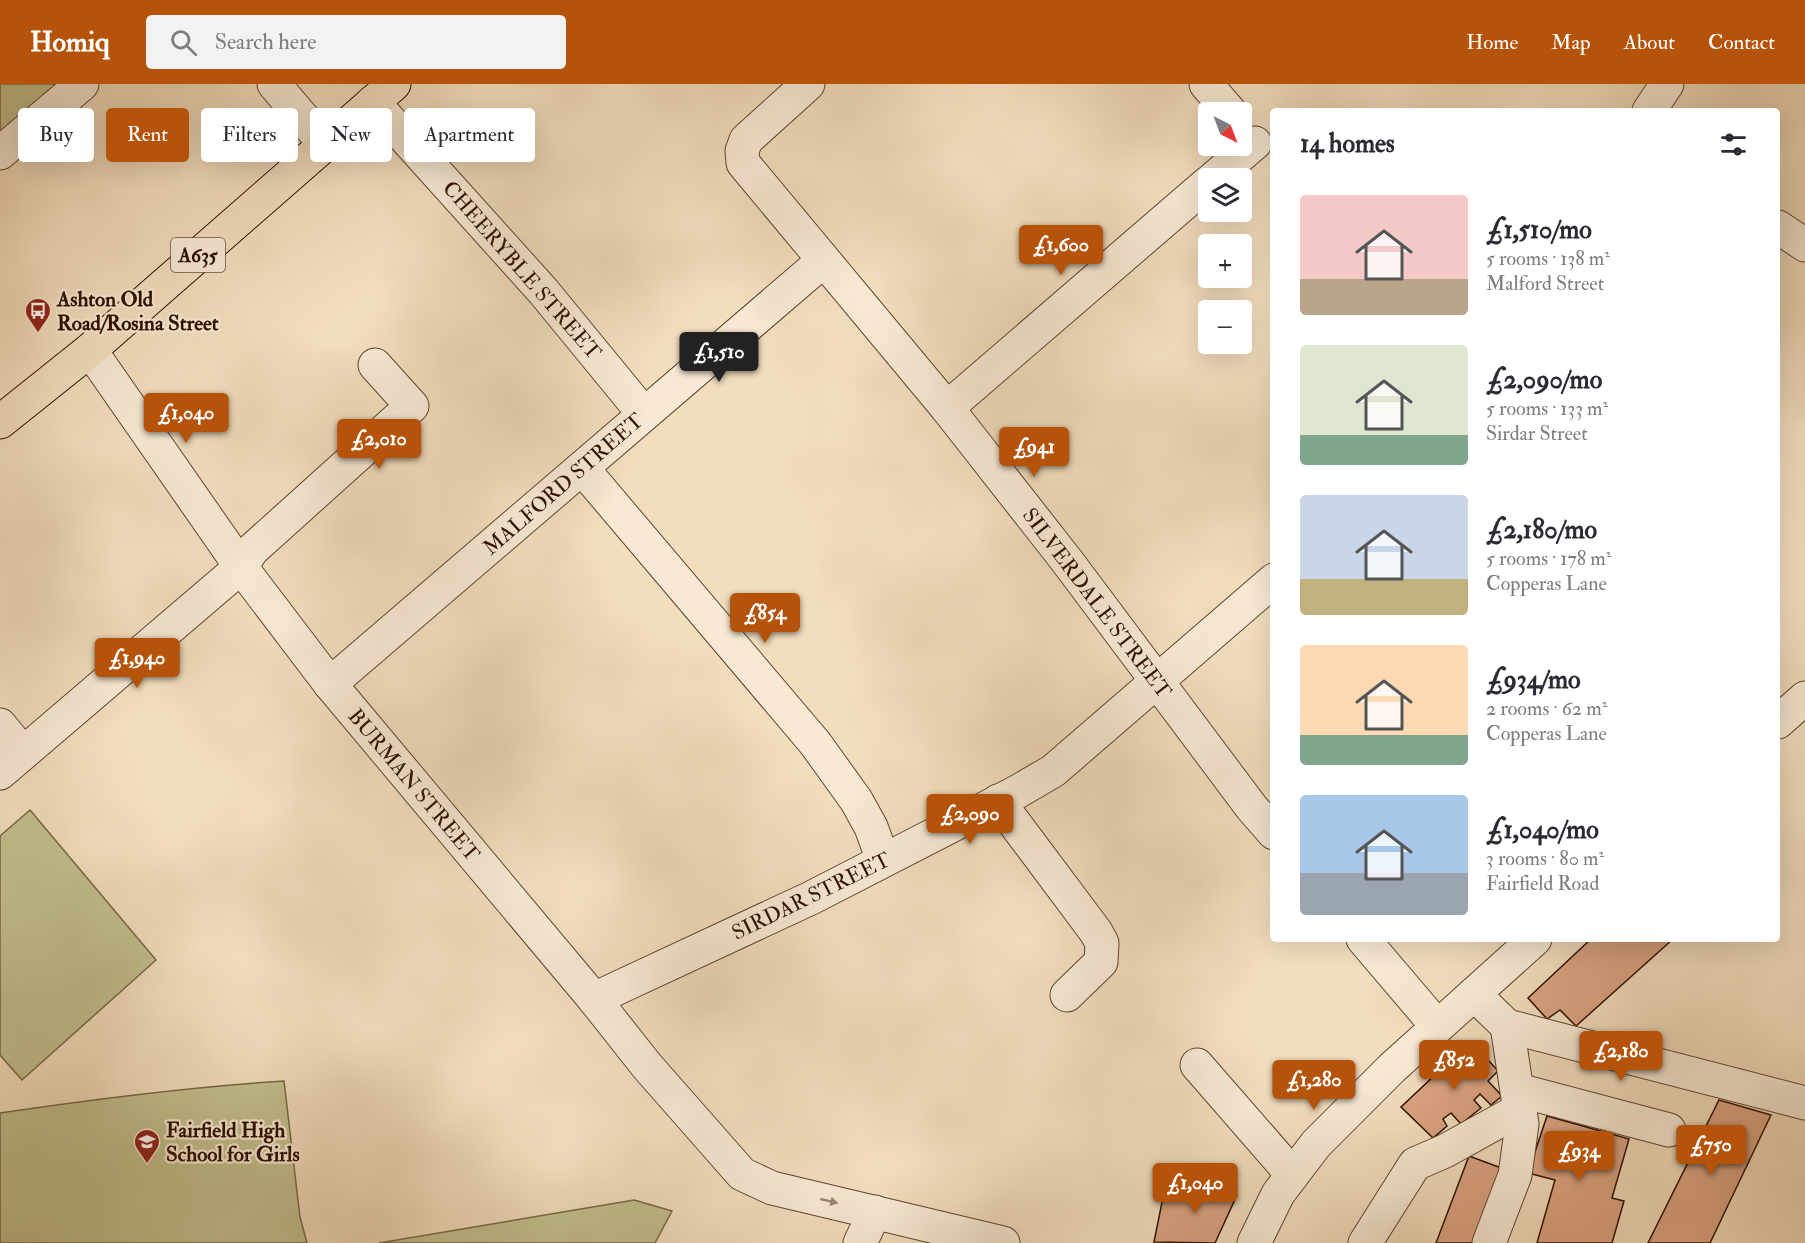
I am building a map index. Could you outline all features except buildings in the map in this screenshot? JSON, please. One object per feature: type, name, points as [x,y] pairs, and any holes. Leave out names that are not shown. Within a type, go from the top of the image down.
[{"type":"highway","name":"A635","points":[[366,108],[383,93]]},
{"type":"highway","name":"A635","points":[[0,422],[90,350],[310,156]]},
{"type":"street","points":[[0,153],[82,84]]},
{"type":"street","points":[[274,84],[310,127]]},
{"type":"street","name":"SILVERDALE STREET","points":[[808,84],[746,140],[742,151],[743,163],[947,408],[1067,561],[1270,828]]},
{"type":"street","points":[[1206,84],[1221,102]]},
{"type":"street","points":[[1651,108],[1667,84]]},
{"type":"street","name":"CHEERYBLE STREET","points":[[383,93],[644,414]]},
{"type":"street","points":[[1227,168],[1257,144]]},
{"type":"street","points":[[947,408],[1198,192]]},
{"type":"street","points":[[1780,228],[1805,245]]},
{"type":"street","name":"MALFORD STREET","points":[[330,684],[823,261]]},
{"type":"street","name":"BURMAN STREET","points":[[90,350],[241,567],[330,684],[594,999],[647,1066],[742,1174],[772,1188],[1003,1243]]},
{"type":"street","points":[[0,725],[11,763],[241,567],[252,549],[412,406],[375,365]]},
{"type":"street","points":[[582,468],[815,742],[856,800],[871,827],[883,860]]},
{"type":"street","name":"SIRDAR STREET","points":[[594,999],[810,898],[1053,771],[1270,583]]},
{"type":"street","points":[[1780,720],[1805,698]]},
{"type":"street","points":[[998,801],[1102,943],[1101,962],[1067,995]]},
{"type":"street","points":[[1366,942],[1437,1026]]},
{"type":"street","points":[[1254,1243],[1278,1194],[1316,1144],[1392,1068],[1532,942]]},
{"type":"street","points":[[1474,994],[1507,1026],[1805,1103]]},
{"type":"street","points":[[1489,1243],[1515,1175],[1522,1124],[1507,1026]]},
{"type":"street","points":[[1197,1065],[1292,1174]]},
{"type":"street","points":[[1365,1243],[1415,1164],[1445,1152],[1519,1100],[1669,1130]]},
{"type":"street","points":[[860,1243],[875,1212]]},
{"type":"shaded area","points":[[0,84],[72,84],[43,108],[18,108],[18,129],[0,144]]},
{"type":"shaded area","points":[[30,810],[156,960],[22,1080],[0,1055],[0,836]]},
{"type":"shaded area","name":"Fairfield High School for Girls","points":[[284,1081],[300,1217],[307,1243],[0,1243],[0,1113],[142,1094]]},
{"type":"shaded area","points":[[634,1200],[672,1211],[655,1243],[379,1243]]},
{"type":"place","name":"Ashton Old Road/Rosina Street","points":[[38,334]]},
{"type":"place","name":"Fairfield High School for Girls","points":[[147,1165]]}]
